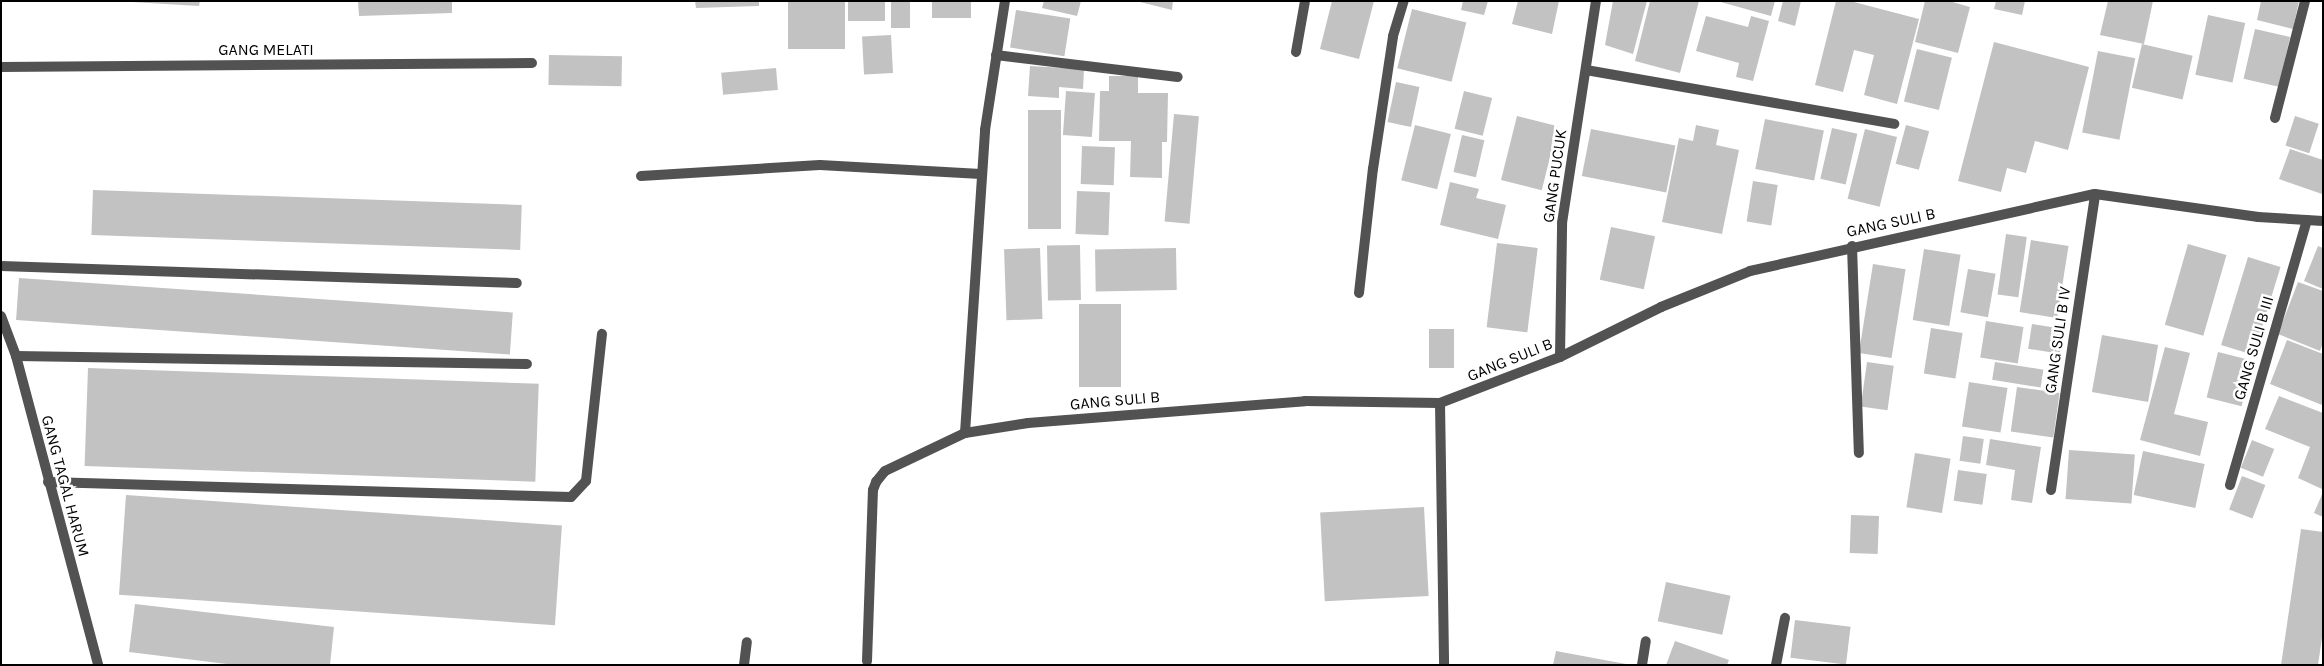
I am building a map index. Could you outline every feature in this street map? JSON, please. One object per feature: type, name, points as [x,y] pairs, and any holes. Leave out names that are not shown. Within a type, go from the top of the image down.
[{"type":"street","points":[[965,433],[982,174],[1004,1]]},
{"type":"street","points":[[1296,52],[1305,1]]},
{"type":"street","points":[[1359,293],[1373,169],[1394,36],[1404,1]]},
{"type":"street","name":"GANG PUCUK","points":[[1560,357],[1562,223],[1596,1]]},
{"type":"street","points":[[2275,118],[2305,1]]},
{"type":"street","points":[[996,55],[1178,77]]},
{"type":"street","name":"GANG MELATI","points":[[1,67],[532,63]]},
{"type":"street","points":[[1586,70],[1894,124]]},
{"type":"street","points":[[641,176],[820,166],[982,174]]},
{"type":"street","name":"GANG SULI B","points":[[867,661],[873,490],[876,482],[885,471],[965,433],[1028,423],[1305,401],[1440,403],[1560,357],[1661,307],[1750,271],[1852,246],[2095,194],[2258,217],[2323,221]]},
{"type":"street","name":"GANG SULI B IV","points":[[2051,490],[2095,194]]},
{"type":"street","name":"GANG SULI B III","points":[[2230,485],[2307,220]]},
{"type":"street","points":[[1852,246],[1859,453]]},
{"type":"street","points":[[1,266],[517,283]]},
{"type":"street","name":"GANG TAGAL HARUM","points":[[1,316],[16,356],[98,665]]},
{"type":"street","points":[[48,482],[571,497],[586,480],[602,334]]},
{"type":"street","points":[[16,356],[528,364]]},
{"type":"street","points":[[1440,403],[1444,665]]},
{"type":"street","points":[[1776,665],[1785,618]]},
{"type":"street","points":[[1642,665],[1646,641]]},
{"type":"street","points":[[744,665],[747,642]]},
{"type":"building","points":[[115,1],[200,1],[199,6]]},
{"type":"building","points":[[358,1],[452,1],[452,13],[359,16]]},
{"type":"building","points":[[695,1],[759,1],[759,6],[696,8]]},
{"type":"building","points":[[788,1],[845,1],[845,49],[788,49]]},
{"type":"building","points":[[848,1],[885,1],[885,21],[848,21]]},
{"type":"building","points":[[891,1],[910,1],[910,28],[891,28]]},
{"type":"building","points":[[932,1],[971,1],[971,18],[932,18]]},
{"type":"building","points":[[1044,1],[1081,1],[1077,16],[1042,8]]},
{"type":"building","points":[[1136,1],[1173,1],[1172,10]]},
{"type":"building","points":[[1332,1],[1374,1],[1359,59],[1320,49]]},
{"type":"building","points":[[1463,1],[1488,1],[1484,15],[1461,10]]},
{"type":"building","points":[[1518,1],[1559,1],[1552,34],[1512,24]]},
{"type":"building","points":[[1613,1],[1647,1],[1633,54],[1605,45]]},
{"type":"building","points":[[1650,1],[1699,1],[1680,73],[1635,61]]},
{"type":"building","points":[[1717,1],[1775,1],[1771,16]]},
{"type":"building","points":[[1783,1],[1801,1],[1795,26],[1778,21]]},
{"type":"building","points":[[1836,1],[1850,1],[1919,19],[1897,104],[1864,95],[1874,55],[1854,50],[1843,92],[1815,85]]},
{"type":"building","points":[[1925,1],[1949,1],[1970,7],[1958,53],[1915,42]]},
{"type":"building","points":[[1996,1],[2025,1],[2022,15],[1994,9]]},
{"type":"building","points":[[2108,1],[2153,1],[2144,44],[2100,35]]},
{"type":"building","points":[[2261,1],[2299,1],[2293,29],[2257,20]]},
{"type":"building","points":[[1412,9],[1466,23],[1452,82],[1397,68]]},
{"type":"building","points":[[1016,10],[1070,19],[1064,56],[1010,48]]},
{"type":"building","points":[[2208,15],[2245,23],[2232,83],[2195,75]]},
{"type":"building","points":[[1706,16],[1748,27],[1751,16],[1769,21],[1753,81],[1736,77],[1739,63],[1696,51]]},
{"type":"building","points":[[2255,29],[2290,37],[2279,87],[2244,79]]},
{"type":"building","points":[[891,35],[893,73],[864,74],[862,37]]},
{"type":"building","points":[[1994,42],[2089,67],[2068,150],[2035,141],[2026,173],[2007,168],[2001,192],[1958,181]]},
{"type":"building","points":[[2142,44],[2193,56],[2183,100],[2132,88]]},
{"type":"building","points":[[1917,49],[1952,58],[1939,110],[1904,101]]},
{"type":"building","points":[[2098,51],[2135,58],[2119,140],[2082,132]]},
{"type":"building","points":[[549,55],[622,56],[621,86],[548,85]]},
{"type":"building","points":[[1030,66],[1084,69],[1083,89],[1059,87],[1059,98],[1028,96]]},
{"type":"building","points":[[776,68],[778,90],[723,95],[721,73]]},
{"type":"building","points":[[1109,76],[1138,76],[1138,93],[1168,93],[1167,142],[1162,142],[1162,178],[1130,177],[1131,141],[1099,141],[1100,91],[1109,91]]},
{"type":"building","points":[[1396,82],[1419,87],[1411,127],[1387,122]]},
{"type":"building","points":[[1066,91],[1095,93],[1092,137],[1063,135]]},
{"type":"building","points":[[1464,91],[1492,98],[1483,136],[1455,129]]},
{"type":"building","points":[[1028,110],[1061,110],[1061,229],[1028,229]]},
{"type":"building","points":[[1174,114],[1199,116],[1189,224],[1165,222]]},
{"type":"building","points":[[1517,116],[1558,126],[1542,190],[1501,180]]},
{"type":"building","points":[[2295,116],[2319,124],[2309,153],[2285,145]]},
{"type":"building","points":[[1765,119],[1824,130],[1814,181],[1755,169]]},
{"type":"building","points":[[1415,125],[1451,134],[1437,189],[1401,180]]},
{"type":"building","points":[[1696,125],[1719,130],[1716,145],[1739,150],[1722,234],[1662,222],[1679,138],[1693,141]]},
{"type":"building","points":[[1906,125],[1929,131],[1919,170],[1896,164]]},
{"type":"building","points":[[1832,128],[1857,134],[1846,185],[1820,179]]},
{"type":"building","points":[[1591,129],[1675,145],[1666,193],[1582,176]]},
{"type":"building","points":[[1865,129],[1897,137],[1880,207],[1848,199]]},
{"type":"building","points":[[1462,135],[1484,140],[1476,177],[1453,172]]},
{"type":"building","points":[[1082,146],[1115,147],[1114,185],[1081,184]]},
{"type":"building","points":[[2290,149],[2323,160],[2322,194],[2279,179]]},
{"type":"building","points":[[1753,181],[1778,185],[1771,225],[1747,221]]},
{"type":"building","points":[[1450,182],[1479,189],[1476,198],[1506,205],[1498,239],[1440,225]]},
{"type":"building","points":[[93,190],[522,205],[520,250],[91,235]]},
{"type":"building","points":[[1077,191],[1110,192],[1108,235],[1075,234]]},
{"type":"building","points":[[1611,227],[1655,236],[1644,289],[1600,280]]},
{"type":"building","points":[[2006,234],[2027,237],[2018,297],[1998,294]]},
{"type":"building","points":[[2031,240],[2069,246],[2057,318],[2020,312]]},
{"type":"building","points":[[1497,243],[1538,248],[1527,332],[1487,327]]},
{"type":"building","points":[[2188,244],[2226,255],[2203,336],[2165,325]]},
{"type":"building","points":[[1080,245],[1081,300],[1048,301],[1047,246]]},
{"type":"building","points":[[2318,246],[2323,248],[2323,289],[2304,281]]},
{"type":"building","points":[[1040,248],[1042,319],[1006,320],[1004,249]]},
{"type":"building","points":[[1176,248],[1177,290],[1096,291],[1095,249]]},
{"type":"building","points":[[1924,249],[1961,255],[1949,326],[1913,320]]},
{"type":"building","points":[[2248,257],[2281,267],[2254,355],[2221,345]]},
{"type":"building","points":[[1873,264],[1906,269],[1892,358],[1859,353]]},
{"type":"building","points":[[1968,269],[1996,274],[1988,317],[1960,312]]},
{"type":"building","points":[[19,278],[513,313],[510,354],[16,320]]},
{"type":"building","points":[[2298,282],[2323,291],[2323,343],[2320,351],[2278,334]]},
{"type":"building","points":[[1079,304],[1121,304],[1121,387],[1079,387]]},
{"type":"building","points":[[1986,321],[2024,327],[2018,363],[1980,358]]},
{"type":"building","points":[[2032,324],[2064,329],[2060,354],[2028,349]]},
{"type":"building","points":[[1931,328],[1963,333],[1955,378],[1924,373]]},
{"type":"building","points":[[1429,329],[1454,329],[1454,368],[1429,368]]},
{"type":"building","points":[[2102,335],[2158,345],[2148,402],[2092,392]]},
{"type":"building","points":[[2287,340],[2323,354],[2322,405],[2270,384]]},
{"type":"building","points":[[2165,347],[2190,353],[2174,414],[2208,422],[2200,456],[2140,440]]},
{"type":"building","points":[[2218,352],[2253,361],[2242,406],[2207,398]]},
{"type":"building","points":[[1867,362],[1894,366],[1887,410],[1861,407]]},
{"type":"building","points":[[1995,362],[2043,370],[2041,387],[1992,380]]},
{"type":"building","points":[[88,368],[539,384],[535,482],[85,466]]},
{"type":"building","points":[[1969,382],[2008,388],[2000,433],[1962,426]]},
{"type":"building","points":[[2017,387],[2060,393],[2053,438],[2011,432]]},
{"type":"building","points":[[2279,396],[2323,413],[2322,489],[2298,478],[2310,447],[2265,429]]},
{"type":"building","points":[[1963,436],[1984,439],[1980,464],[1960,461]]},
{"type":"building","points":[[1990,439],[2041,447],[2032,503],[2011,500],[2015,470],[1986,465]]},
{"type":"building","points":[[2252,440],[2274,449],[2263,477],[2241,468]]},
{"type":"building","points":[[2069,450],[2135,455],[2131,503],[2066,499]]},
{"type":"building","points":[[2143,451],[2205,464],[2195,508],[2134,495]]},
{"type":"building","points":[[1915,453],[1951,459],[1942,513],[1906,507]]},
{"type":"building","points":[[1958,470],[1987,474],[1982,505],[1954,501]]},
{"type":"building","points":[[2242,476],[2265,485],[2252,519],[2229,510]]},
{"type":"building","points":[[2323,492],[2323,517],[2314,513]]},
{"type":"building","points":[[126,495],[562,525],[555,625],[119,595]]},
{"type":"building","points":[[1424,507],[1429,596],[1325,601],[1320,512]]},
{"type":"building","points":[[1851,515],[1879,516],[1878,554],[1850,553]]},
{"type":"building","points":[[2301,529],[2323,532],[2323,631],[2318,665],[2281,665]]},
{"type":"building","points":[[1666,582],[1731,596],[1722,635],[1658,621]]},
{"type":"building","points":[[135,604],[334,627],[330,665],[235,665],[129,652]]},
{"type":"building","points":[[1795,620],[1851,627],[1846,665],[1790,658]]},
{"type":"building","points":[[1675,641],[1729,660],[1727,665],[1666,665]]},
{"type":"building","points":[[1556,651],[1626,664],[1626,665],[1553,665]]}]
